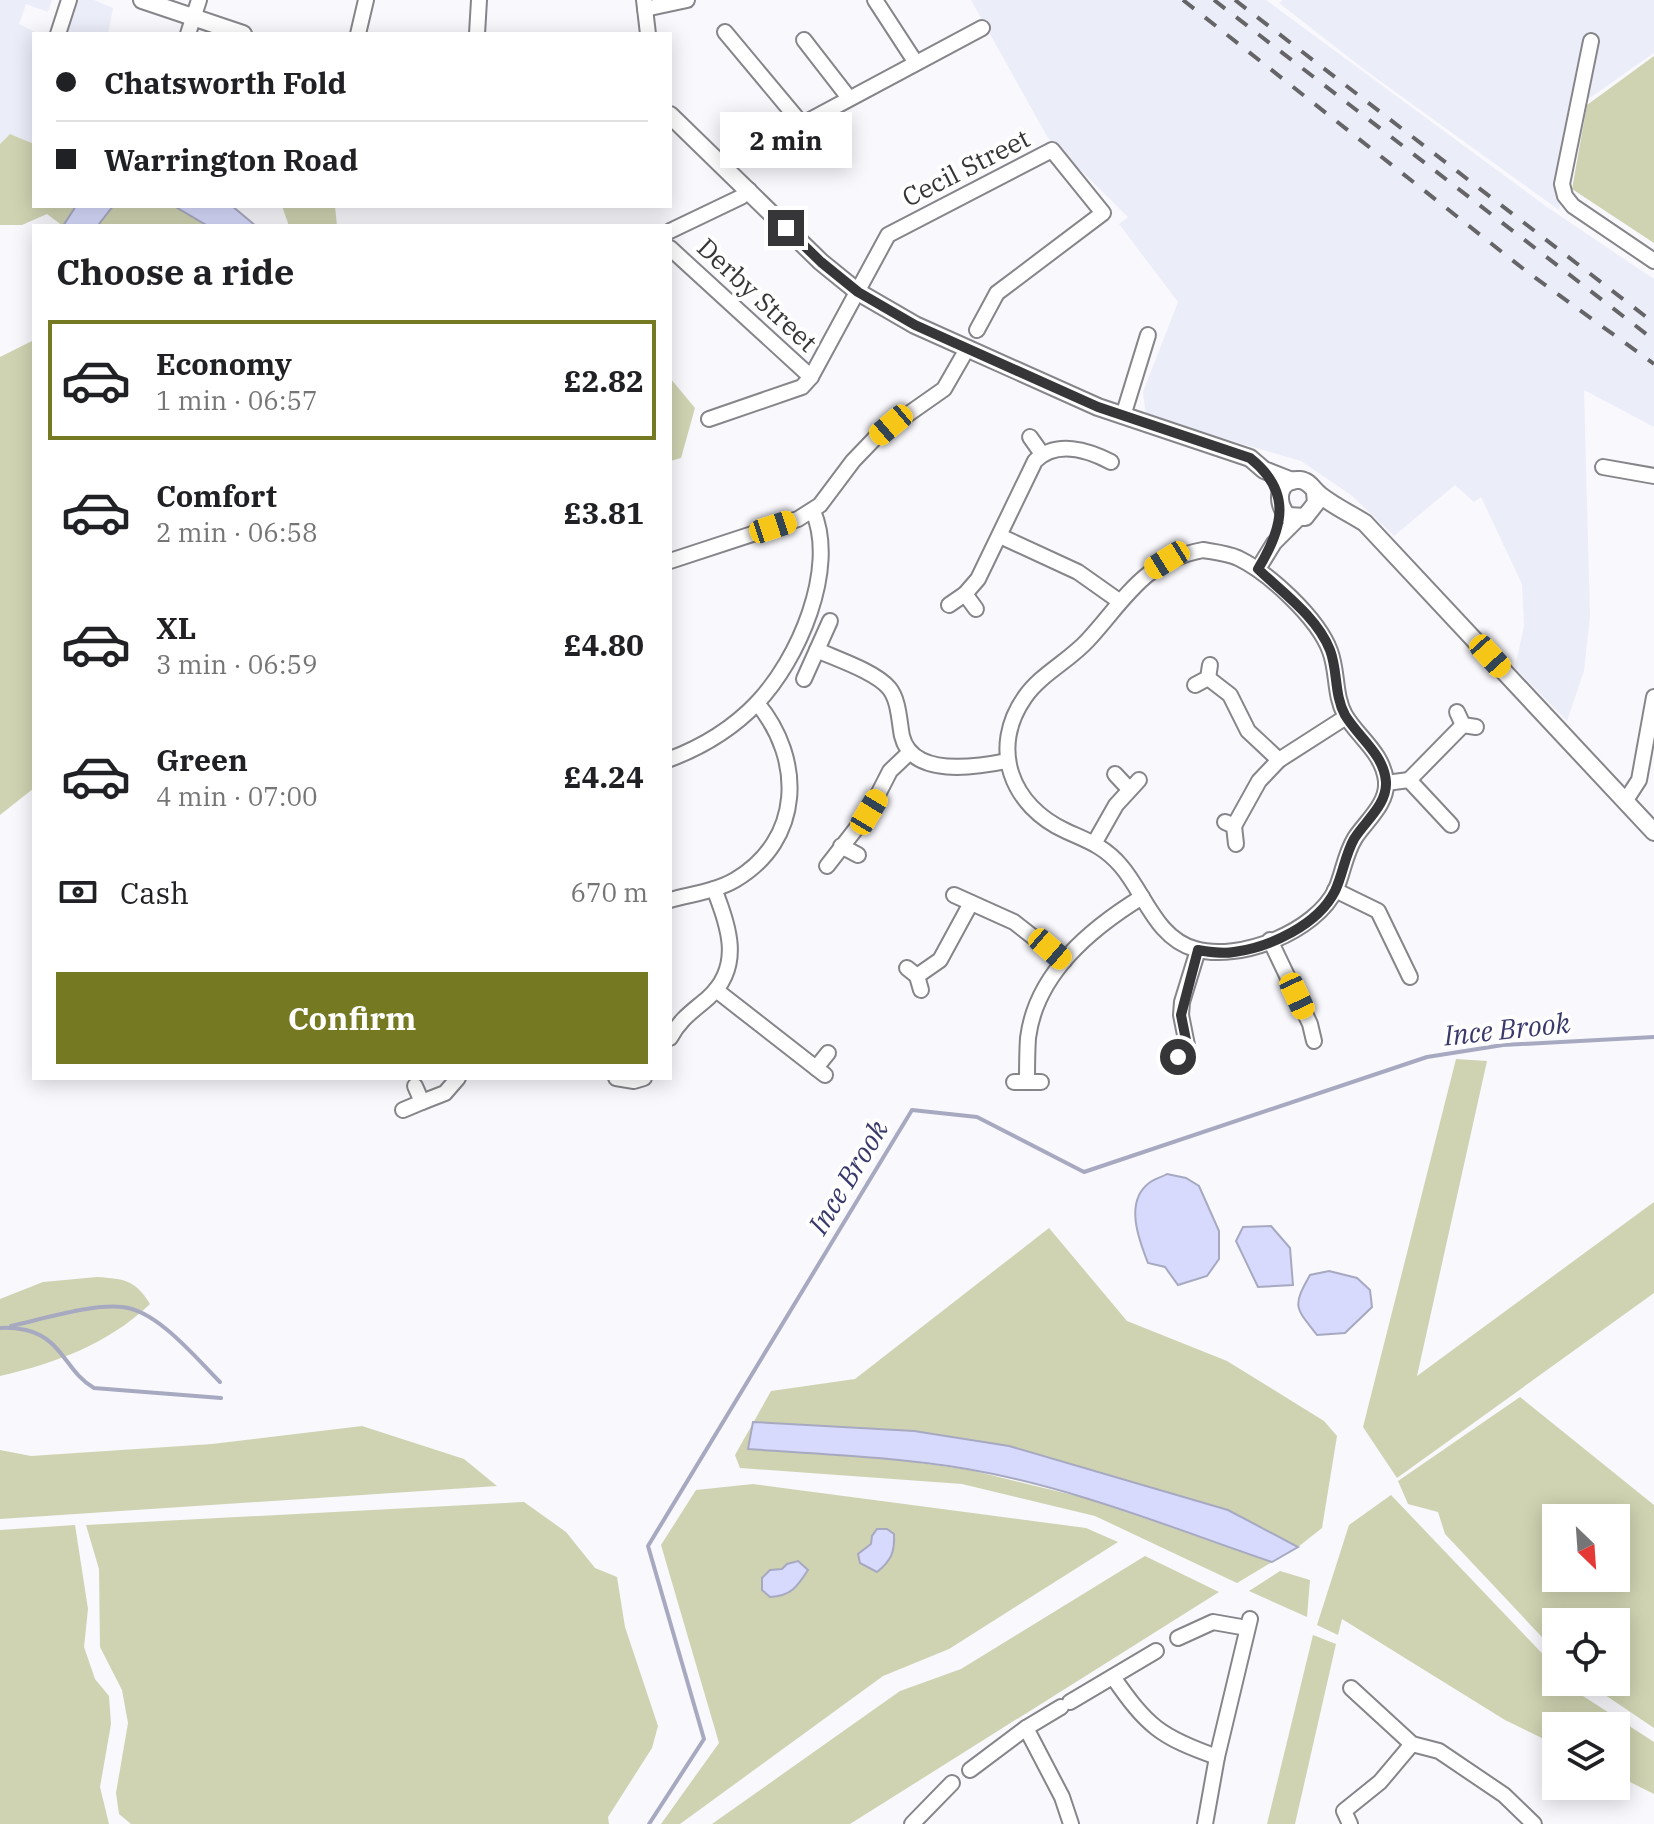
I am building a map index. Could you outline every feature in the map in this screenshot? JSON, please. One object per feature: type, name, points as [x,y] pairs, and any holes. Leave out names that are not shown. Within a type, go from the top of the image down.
[{"type":"main road","points":[[142,0],[237,32]]},
{"type":"main road","points":[[677,130],[724,166],[821,262],[858,292],[915,325],[1123,416],[1250,458],[1264,470],[1292,481],[1308,483],[1340,510],[1365,523],[1654,832]]},
{"type":"main road","points":[[1264,470],[1288,516],[1340,510]]},
{"type":"main road","points":[[1280,502],[1283,486],[1292,481]]},
{"type":"main road","points":[[1305,516],[1316,503],[1315,492]]},
{"type":"street","points":[[59,32],[69,0]]},
{"type":"street","points":[[189,32],[199,0]]},
{"type":"street","points":[[358,32],[366,0]]},
{"type":"street","points":[[477,32],[479,0]]},
{"type":"street","points":[[648,32],[644,4],[687,0]]},
{"type":"street","points":[[875,0],[916,63]]},
{"type":"street","points":[[724,166],[982,28]]},
{"type":"street","points":[[725,32],[801,123]]},
{"type":"street","points":[[804,40],[849,98]]},
{"type":"street","points":[[1591,41],[1562,184],[1573,206],[1654,261]]},
{"type":"street","name":"Cecil Street","points":[[858,292],[888,235],[1052,150],[1103,213],[997,293],[984,325]]},
{"type":"street","points":[[672,230],[741,197],[749,190]]},
{"type":"street","name":"Derby Street","points":[[672,250],[811,377]]},
{"type":"street","points":[[709,419],[793,392],[811,377],[858,292]]},
{"type":"street","points":[[1123,416],[1148,335]]},
{"type":"street","points":[[672,560],[798,519],[813,511],[877,436],[944,389],[967,349]]},
{"type":"street","points":[[1030,437],[1042,454]]},
{"type":"street","points":[[949,605],[965,594],[978,579],[1035,461],[1042,454],[1063,449],[1096,448],[1111,462]]},
{"type":"street","points":[[1603,467],[1654,476]]},
{"type":"street","points":[[1274,543],[1280,502]]},
{"type":"street","points":[[672,758],[720,733],[757,703],[789,660],[814,595],[820,549],[817,519],[813,511]]},
{"type":"street","points":[[1258,569],[1274,543],[1305,516]]},
{"type":"street","points":[[1000,536],[1078,572],[1119,601]]},
{"type":"street","points":[[1203,550],[1219,552],[1258,569],[1302,610],[1324,638],[1334,664],[1340,703],[1346,717],[1376,755],[1386,783],[1379,807],[1355,839],[1335,890],[1313,917],[1289,933],[1233,952],[1198,950],[1172,938],[1120,865],[1095,842],[1048,822],[1023,800],[1007,761],[1012,724],[1026,696],[1071,657],[1119,601],[1149,571],[1185,553],[1203,550]]},
{"type":"street","points":[[965,594],[976,609]]},
{"type":"street","points":[[804,679],[830,621]]},
{"type":"street","points":[[817,650],[878,678],[890,688],[895,698],[903,740],[910,752],[923,760],[972,768],[1007,761]]},
{"type":"street","points":[[1204,676],[1230,695],[1248,731],[1279,760]]},
{"type":"street","points":[[1626,800],[1639,780],[1654,697]]},
{"type":"street","points":[[672,900],[734,881],[760,860],[775,842],[786,816],[790,789],[786,752],[778,731],[757,703]]},
{"type":"street","points":[[1236,844],[1229,824],[1259,781],[1279,760],[1346,717]]},
{"type":"street","points":[[1386,783],[1409,780],[1465,721]]},
{"type":"street","points":[[827,866],[869,812],[890,771],[910,752]]},
{"type":"street","points":[[1095,842],[1134,785],[1115,774]]},
{"type":"street","points":[[1409,780],[1451,825]]},
{"type":"street","points":[[841,846],[858,855]]},
{"type":"street","points":[[672,1035],[685,1016],[716,990],[727,972],[731,950],[728,926],[714,889]]},
{"type":"street","points":[[1335,890],[1378,911],[1409,958],[1410,977]]},
{"type":"street","points":[[954,895],[1014,922],[1064,961]]},
{"type":"street","points":[[1027,1082],[1028,1039],[1037,1003],[1064,961],[1101,924],[1142,897]]},
{"type":"street","points":[[915,978],[940,960],[971,903]]},
{"type":"street","points":[[1270,940],[1315,1022],[1314,1041]]},
{"type":"street","points":[[1189,1055],[1181,1015],[1198,950]]},
{"type":"street","points":[[716,990],[821,1072],[828,1053]]},
{"type":"street","points":[[403,1110],[445,1093],[456,1080]]},
{"type":"street","points":[[415,1086],[422,1102]]},
{"type":"street","points":[[1178,1638],[1213,1622],[1248,1624],[1205,1824]]},
{"type":"street","points":[[970,1770],[1026,1728],[1156,1651]]},
{"type":"street","points":[[1113,1677],[1134,1708],[1152,1727],[1186,1746],[1217,1757]]},
{"type":"street","points":[[1351,1688],[1412,1744],[1439,1751],[1504,1795],[1534,1824]]},
{"type":"street","points":[[1026,1728],[1062,1797],[1071,1824]]},
{"type":"street","points":[[1347,1817],[1412,1744]]},
{"type":"street","points":[[920,1821],[952,1783]]},
{"type":"shaded area","points":[[0,0],[52,0],[48,12],[26,4],[19,24],[35,32],[32,32],[32,143],[10,134],[0,144]]},
{"type":"shaded area","points":[[72,0],[94,0],[113,8],[108,32],[60,32]]},
{"type":"shaded area","points":[[971,0],[1266,0],[1547,207],[1654,279],[1654,427],[1584,390],[1590,617],[1584,671],[1567,721],[1515,668],[1524,626],[1522,584],[1481,497],[1474,502],[1455,485],[1394,536],[1351,495],[1301,461],[1146,416],[1143,392],[1178,302],[1119,224],[1128,217],[1048,138]]},
{"type":"shaded area","points":[[1283,0],[1654,0],[1654,53],[1584,102],[1559,210],[1365,70],[1279,3]]},
{"type":"green space","points":[[1654,56],[1654,243],[1572,189],[1587,105]]},
{"type":"green space","points":[[10,134],[32,143],[32,208],[75,208],[64,224],[47,214],[22,225],[0,225],[0,144]]},
{"type":"green space","points":[[111,208],[177,208],[205,224],[99,224]]},
{"type":"green space","points":[[283,208],[335,208],[337,224],[288,224]]},
{"type":"green space","points":[[32,341],[32,790],[0,815],[0,357]]},
{"type":"green space","points":[[672,380],[695,408],[681,458],[672,460]]},
{"type":"green space","points":[[1456,1059],[1487,1061],[1417,1376],[1654,1202],[1654,1293],[1397,1478],[1363,1427]]},
{"type":"green space","points":[[1049,1228],[1127,1321],[1227,1361],[1324,1421],[1337,1436],[1322,1528],[1298,1547],[1228,1510],[1009,1446],[914,1431],[753,1423],[771,1391],[855,1379]]},
{"type":"green space","points":[[97,1277],[134,1285],[150,1304],[99,1341],[61,1358],[0,1376],[0,1299],[43,1282]]},
{"type":"green space","points":[[1520,1397],[1654,1505],[1654,1728],[1607,1696],[1630,1696],[1630,1608],[1542,1608],[1542,1637],[1445,1534],[1438,1512],[1408,1504],[1398,1481]]},
{"type":"green space","points":[[753,1423],[884,1458],[970,1470],[1085,1498],[1272,1562],[1237,1583],[1095,1516],[962,1484],[740,1468],[735,1455]]},
{"type":"green space","points":[[362,1426],[464,1459],[497,1486],[0,1519],[0,1450],[31,1456],[212,1444]]},
{"type":"green space","points":[[753,1484],[1086,1528],[1118,1542],[949,1649],[883,1676],[680,1824],[661,1824],[719,1743],[661,1545],[696,1490]]},
{"type":"green space","points":[[1391,1495],[1542,1653],[1542,1696],[1583,1696],[1608,1712],[1542,1712],[1542,1738],[1505,1720],[1342,1619],[1338,1635],[1317,1625],[1349,1525]]},
{"type":"green space","points":[[524,1502],[566,1532],[595,1568],[617,1577],[625,1627],[658,1726],[652,1748],[608,1817],[609,1824],[131,1824],[119,1814],[116,1793],[128,1723],[122,1690],[100,1647],[99,1569],[86,1525]]},
{"type":"green space","points":[[75,1525],[88,1609],[84,1647],[95,1679],[109,1696],[111,1724],[100,1787],[109,1824],[0,1824],[0,1530]]},
{"type":"green space","points":[[1145,1556],[1219,1592],[850,1824],[712,1824],[900,1691],[961,1669]]},
{"type":"green space","points":[[1280,1571],[1310,1580],[1307,1617],[1249,1591]]},
{"type":"green space","points":[[1313,1635],[1336,1644],[1295,1824],[1267,1824]]},
{"type":"green space","points":[[1630,1726],[1654,1742],[1654,1794],[1630,1782]]},
{"type":"water","points":[[75,208],[111,208],[99,224],[64,224]]},
{"type":"water","points":[[177,208],[234,208],[254,224],[205,224]]},
{"type":"water","points":[[1167,1174],[1186,1178],[1199,1186],[1219,1231],[1219,1259],[1207,1276],[1178,1285],[1165,1267],[1148,1263],[1136,1222],[1135,1211],[1141,1191]]},
{"type":"water","points":[[1271,1226],[1290,1248],[1293,1285],[1258,1287],[1236,1241],[1243,1227]]},
{"type":"water","points":[[1329,1271],[1357,1278],[1370,1290],[1372,1307],[1345,1333],[1317,1335],[1300,1312],[1300,1294],[1310,1275]]},
{"type":"water","points":[[753,1422],[914,1431],[1009,1446],[1228,1510],[1298,1547],[1272,1562],[1121,1510],[1006,1477],[967,1469],[858,1456],[748,1449]]},
{"type":"water","points":[[877,1529],[887,1529],[894,1534],[894,1540],[891,1556],[877,1572],[860,1563],[858,1554],[871,1544]]},
{"type":"water","points":[[798,1561],[808,1570],[793,1590],[770,1597],[762,1590],[762,1578],[770,1570],[782,1569]]},
{"type":"waterway","name":"Ince Brook","points":[[649,1824],[704,1739],[648,1546],[912,1110],[977,1117],[1084,1172],[1427,1057],[1503,1045],[1654,1037]]},
{"type":"waterway","points":[[11,1326],[96,1308],[135,1310],[175,1337],[220,1382]]},
{"type":"waterway","points":[[0,1328],[26,1330],[48,1340],[76,1373],[94,1388],[221,1398]]},
{"type":"railway","points":[[1183,0],[1526,271],[1654,364]]},
{"type":"railway","points":[[1214,0],[1654,340]]},
{"type":"railway","points":[[1235,0],[1654,323]]},
{"type":"route","points":[[786,228],[858,292],[915,325],[1098,407],[1250,458],[1264,470],[1279,496],[1281,508],[1274,543],[1258,569],[1302,610],[1324,638],[1334,664],[1340,703],[1346,717],[1376,755],[1386,783],[1384,796],[1355,839],[1335,890],[1313,917],[1289,933],[1248,949],[1217,953],[1198,950],[1182,1002],[1181,1015],[1189,1055],[1178,1057]]}]
